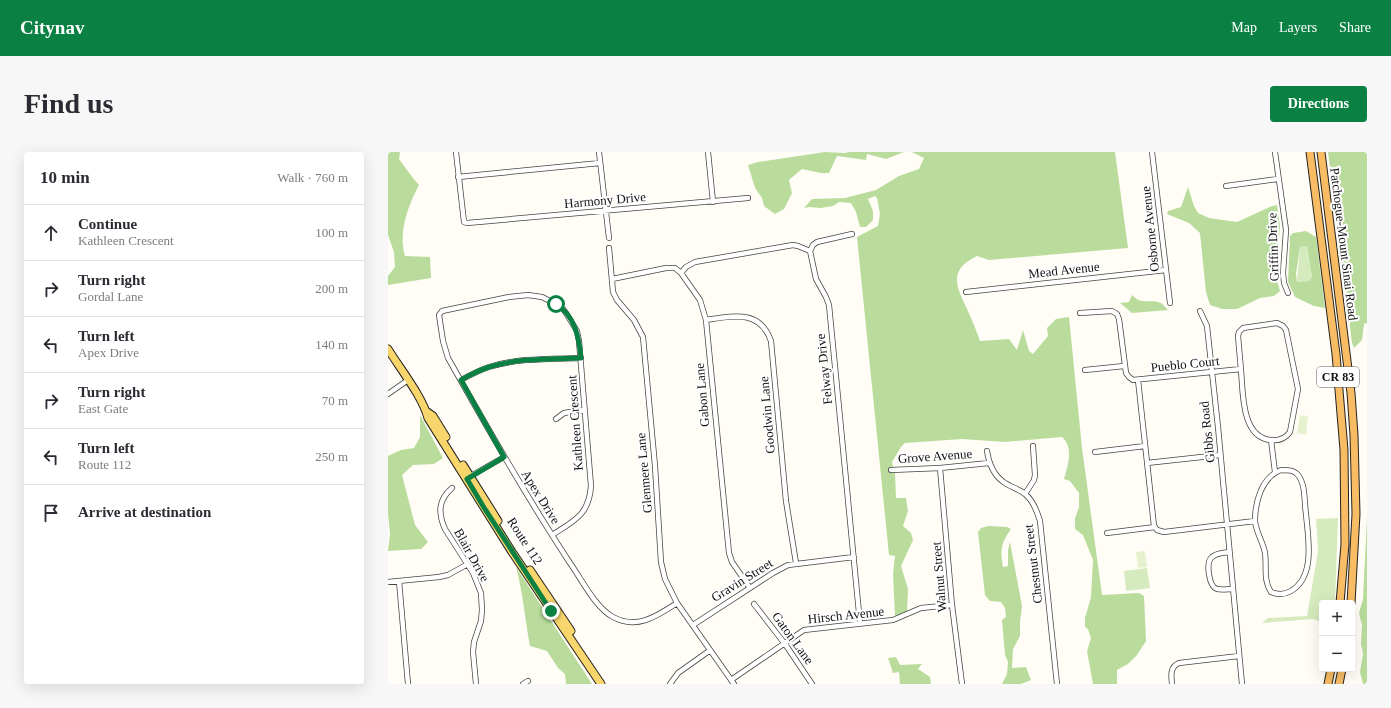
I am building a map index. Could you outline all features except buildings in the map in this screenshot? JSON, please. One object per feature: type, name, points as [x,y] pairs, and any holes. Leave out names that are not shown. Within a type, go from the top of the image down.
[{"type":"highway","name":"Patchogue-Mount Sinai Road","points":[[1310,152],[1336,354],[1343,434],[1345,517],[1340,600]]},
{"type":"highway","name":"Patchogue-Mount Sinai Road","points":[[1320,152],[1351,393],[1354,435],[1356,514],[1350,600]]},
{"type":"highway","points":[[1328,684],[1330,672]]},
{"type":"highway","points":[[1339,684],[1341,672]]},
{"type":"main road","name":"Route 112","points":[[388,349],[426,411],[428,418],[606,684]]},
{"type":"main road","name":"Route 112","points":[[469,478],[512,552],[601,684]]},
{"type":"street","points":[[456,152],[458,176],[600,163]]},
{"type":"street","points":[[599,152],[608,238]]},
{"type":"street","points":[[708,152],[713,202]]},
{"type":"street","name":"Osborne Avenue","points":[[1152,152],[1170,303]]},
{"type":"street","name":"Griffin Drive","points":[[1275,152],[1286,230],[1283,273],[1284,283],[1288,293]]},
{"type":"street","name":"Harmony Drive","points":[[458,176],[464,222],[467,223],[748,198]]},
{"type":"street","points":[[1226,186],[1278,179]]},
{"type":"street","points":[[612,279],[670,268],[681,272],[686,266],[695,262],[793,245],[810,250],[817,242],[852,234]]},
{"type":"street","name":"Glenmere Lane","points":[[609,248],[613,292],[616,300],[634,320],[643,338],[655,466],[661,562],[665,580],[677,604],[732,682]]},
{"type":"street","name":"Felway Drive","points":[[810,250],[816,279],[826,297],[828,306],[860,623]]},
{"type":"street","name":"Mead Avenue","points":[[966,292],[1166,270]]},
{"type":"street","name":"Gabon Lane","points":[[681,272],[700,300],[706,320],[729,553],[732,562],[750,588]]},
{"type":"street","name":"Kathleen Crescent","points":[[439,316],[442,311],[448,309],[509,297],[528,295],[542,297],[558,305],[566,313],[577,331],[581,358],[589,462],[590,496],[588,504],[580,516],[552,535]]},
{"type":"street","name":"Gibbs Road","points":[[1200,311],[1206,326],[1212,372],[1242,684]]},
{"type":"street","points":[[1080,313],[1112,312],[1117,314],[1119,319],[1124,366],[1085,370]]},
{"type":"street","name":"Apex Drive","points":[[439,316],[445,350],[461,380],[504,457],[552,535],[601,608],[614,617],[627,622],[641,623],[661,614],[677,604]]},
{"type":"street","name":"Goodwin Lane","points":[[706,320],[746,316],[760,324],[769,336],[790,537],[796,563]]},
{"type":"street","points":[[1277,323],[1283,326],[1286,330],[1298,392],[1290,432],[1281,439],[1271,440],[1265,440],[1258,436],[1252,429],[1243,407],[1238,336],[1240,331],[1246,327],[1277,323]]},
{"type":"street","points":[[461,380],[480,370],[500,364],[530,360],[581,358]]},
{"type":"street","name":"Pueblo Court","points":[[1124,366],[1126,373],[1131,379],[1138,380],[1241,369]]},
{"type":"street","points":[[388,394],[408,380]]},
{"type":"street","points":[[1138,380],[1156,529]]},
{"type":"street","points":[[556,419],[564,413],[584,410]]},
{"type":"street","points":[[1271,440],[1275,472]]},
{"type":"street","points":[[1025,494],[1034,480],[1035,475],[1033,446]]},
{"type":"street","points":[[1095,452],[1145,446]]},
{"type":"street","name":"Chestnut Street","points":[[987,451],[989,463],[999,478],[1025,494],[1033,503],[1040,521],[1057,684]]},
{"type":"street","points":[[1147,464],[1220,456]]},
{"type":"street","points":[[469,478],[504,457]]},
{"type":"street","name":"Grove Avenue","points":[[890,470],[940,468],[989,463]]},
{"type":"street","name":"Walnut Street","points":[[940,468],[952,605],[962,684]]},
{"type":"street","points":[[1281,470],[1289,470],[1298,474],[1303,484],[1308,536],[1308,562],[1302,582],[1287,593],[1278,595],[1271,592],[1266,584],[1265,553],[1255,521],[1258,494],[1266,480],[1275,472],[1281,470]]},
{"type":"street","name":"Blair Drive","points":[[452,488],[442,502],[440,515],[445,529],[466,565],[473,573],[478,584],[482,601],[481,621],[474,642],[473,652],[476,684]]},
{"type":"street","points":[[1107,533],[1156,529],[1164,532],[1255,521]]},
{"type":"street","points":[[1229,552],[1215,555],[1211,558],[1209,567],[1211,585],[1213,587],[1217,589],[1233,589]]},
{"type":"street","name":"Gravin Street","points":[[693,625],[773,573],[788,565],[854,557]]},
{"type":"street","points":[[388,582],[439,577],[448,575],[466,565]]},
{"type":"street","points":[[399,581],[408,684]]},
{"type":"street","name":"Gaton Lane","points":[[754,604],[785,644],[812,684]]},
{"type":"street","name":"Hirsch Avenue","points":[[732,682],[804,630],[893,620],[921,608],[952,605]]},
{"type":"street","points":[[670,684],[678,673],[710,651]]},
{"type":"street","points":[[1172,684],[1171,670],[1179,663],[1239,656]]},
{"type":"green space","points":[[388,152],[400,152],[399,159],[419,185],[405,219],[403,229],[403,247],[405,256],[430,257],[431,278],[388,285],[388,276],[395,267],[394,252],[388,235]]},
{"type":"green space","points":[[825,152],[904,152],[886,159],[867,154],[866,160],[837,156],[829,173],[802,169],[789,180],[792,193],[784,209],[775,214],[764,206],[762,198],[755,188],[748,165],[758,162]]},
{"type":"green space","points":[[912,152],[1115,152],[1128,248],[989,260],[977,256],[968,261],[962,267],[958,273],[957,279],[960,293],[980,341],[1009,339],[1017,350],[1023,330],[1029,351],[1033,354],[1048,336],[1047,328],[1056,319],[1069,317],[1082,448],[1102,595],[1139,593],[1144,596],[1146,641],[1137,655],[1128,664],[1117,670],[1117,684],[1093,684],[1087,651],[1091,638],[1088,629],[1085,627],[1085,618],[1091,597],[1093,560],[1083,535],[1075,529],[1075,518],[1079,507],[1079,493],[1070,481],[1064,479],[1069,451],[1066,441],[1062,437],[1005,442],[962,439],[905,443],[901,447],[892,462],[895,474],[896,498],[906,498],[908,511],[903,526],[911,533],[913,540],[901,566],[908,589],[907,611],[895,616],[893,574],[895,556],[889,555],[857,237],[878,226],[880,214],[877,198],[875,196],[868,199],[873,211],[873,220],[866,227],[860,227],[856,212],[851,203],[839,202],[833,206],[804,208],[812,199],[845,198],[876,190],[899,176],[919,169],[924,158]]},
{"type":"green space","points":[[1328,152],[1367,152],[1367,323],[1364,324],[1362,340],[1354,348],[1352,343]]},
{"type":"green space","points":[[1188,187],[1194,206],[1198,213],[1209,218],[1237,222],[1277,205],[1280,226],[1276,277],[1280,291],[1274,296],[1260,298],[1237,309],[1222,309],[1210,305],[1206,292],[1200,233],[1189,223],[1167,214],[1168,211],[1181,207]]},
{"type":"green space","points":[[1306,231],[1316,237],[1325,308],[1314,306],[1295,297],[1288,282],[1290,236],[1293,233]],"holes":[[[1307,246],[1312,277],[1309,281],[1297,282],[1296,274],[1300,247]]]},
{"type":"green space","points":[[1307,246],[1312,277],[1309,281],[1297,282],[1300,247]]},
{"type":"green space","points":[[1132,295],[1139,300],[1161,303],[1168,310],[1132,313],[1120,303],[1129,302]]},
{"type":"green space","points":[[420,415],[443,458],[434,464],[413,465],[402,475],[415,525],[428,542],[421,549],[388,551],[390,534],[388,513],[388,456],[401,450],[414,448],[420,437]]},
{"type":"green space","points":[[1300,415],[1308,416],[1306,435],[1297,433]]},
{"type":"green space","points":[[1367,517],[1367,684],[1363,684],[1360,672],[1363,654],[1361,644],[1362,625],[1359,613],[1363,599]]},
{"type":"green space","points":[[1338,518],[1335,600],[1319,600],[1319,621],[1313,619],[1262,623],[1268,618],[1307,616],[1318,551],[1316,519]]},
{"type":"green space","points":[[988,526],[1007,527],[1011,529],[1003,543],[1002,556],[1003,567],[1008,566],[1008,550],[1010,542],[1022,606],[1020,636],[1013,649],[1012,668],[1026,667],[1031,680],[1021,684],[1002,684],[1007,674],[1008,662],[1005,655],[1002,620],[1006,617],[1005,608],[1001,602],[990,601],[985,595],[978,532],[981,528]]},
{"type":"green space","points":[[1145,551],[1147,567],[1138,568],[1136,552]]},
{"type":"green space","points":[[516,567],[592,684],[566,684],[565,674],[558,668],[547,651],[530,646]]},
{"type":"green space","points":[[1147,568],[1150,588],[1126,591],[1124,571]]},
{"type":"green space","points":[[896,657],[900,665],[922,664],[918,669],[930,677],[931,684],[900,684],[899,672],[893,673],[888,658]]},
{"type":"route","points":[[551,611],[512,552],[467,479],[504,457],[461,380],[480,370],[500,364],[530,360],[581,358],[577,331],[563,309],[556,304]]}]
